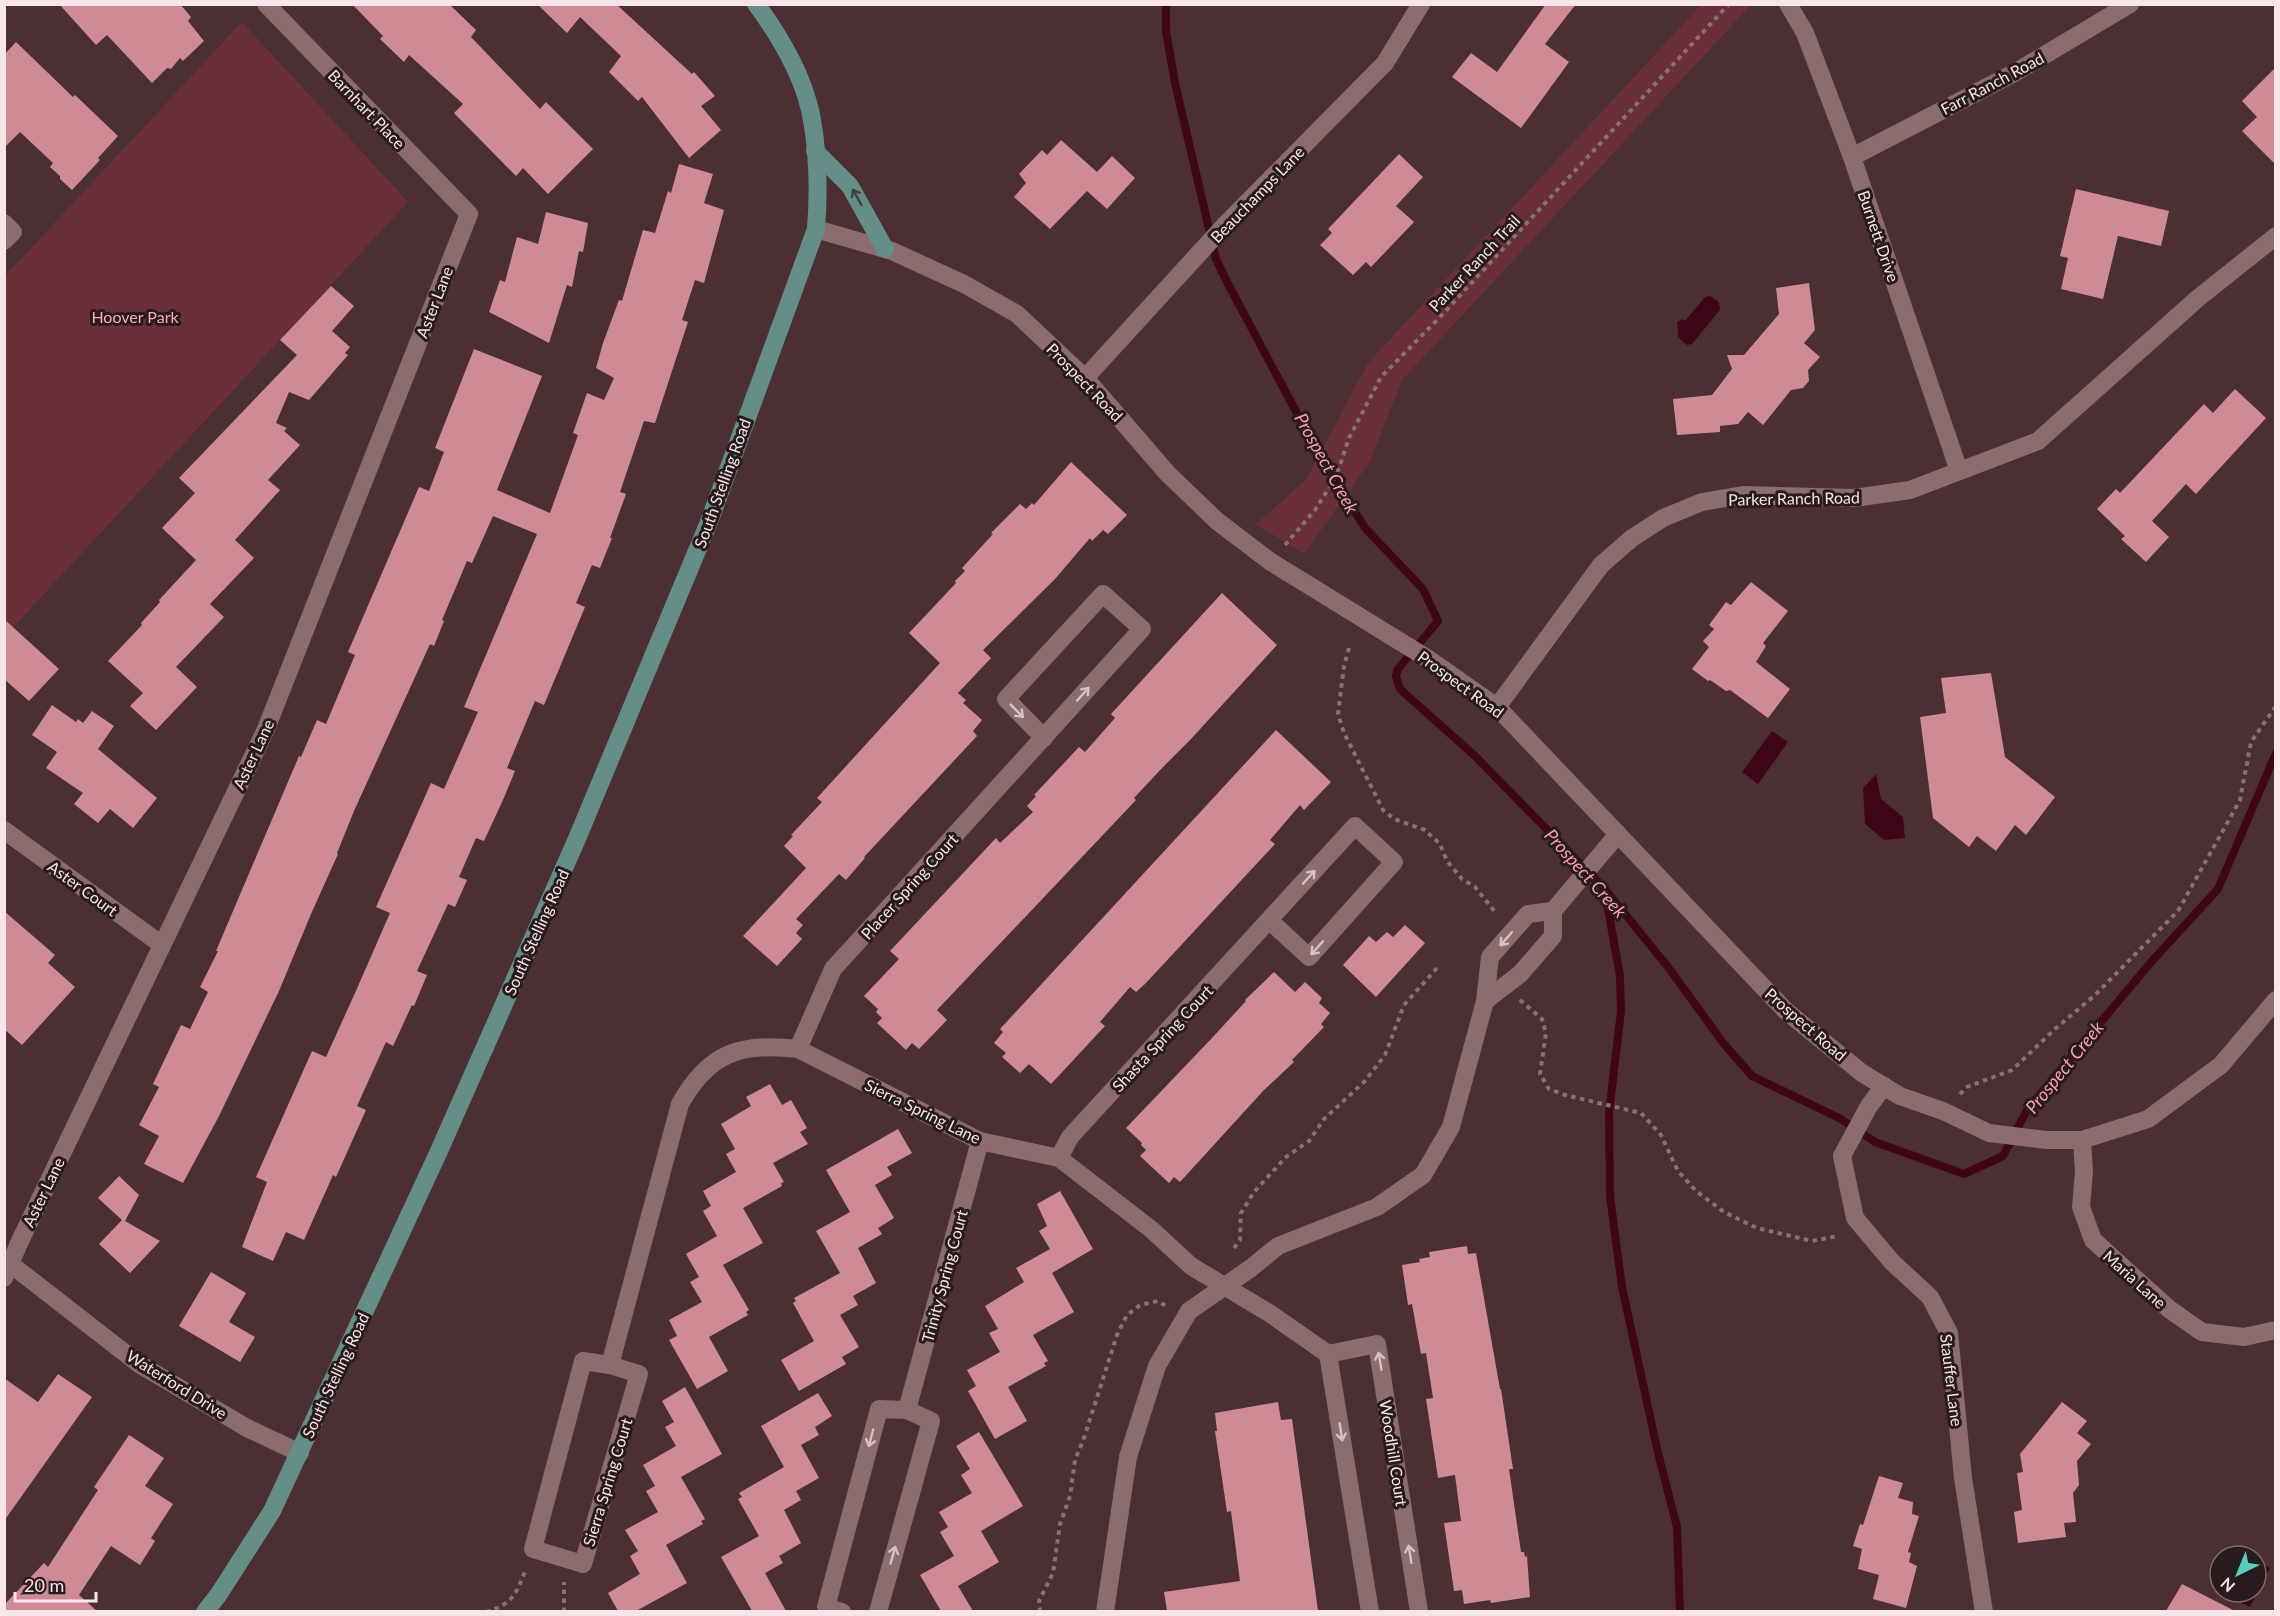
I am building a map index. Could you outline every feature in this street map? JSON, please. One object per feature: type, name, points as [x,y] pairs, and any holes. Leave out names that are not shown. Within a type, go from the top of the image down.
[{"type":"main road","points":[[756,4],[772,25],[794,66],[810,110],[818,207],[816,229]]},
{"type":"main road","points":[[815,151],[850,186],[885,249]]},
{"type":"main road","name":"South Stelling Road","points":[[206,1611],[272,1511],[300,1453],[439,1150],[581,830],[709,522],[816,229]]},
{"type":"street","name":"Barnhart Place","points":[[266,4],[468,214]]},
{"type":"street","name":"Beauchamps Lane","points":[[1085,378],[1225,225],[1385,63],[1421,4]]},
{"type":"street","name":"Burnett Drive","points":[[1788,4],[1805,33],[1852,157],[1959,471]]},
{"type":"street","name":"Farr Ranch Road","points":[[1852,157],[2016,72],[2130,4]]},
{"type":"street","name":"Aster Lane","points":[[7,1267],[266,729],[468,214]]},
{"type":"street","points":[[4,223],[13,232],[4,241]]},
{"type":"street","name":"Prospect Road","points":[[816,229],[885,249],[964,284],[1017,314],[1085,378],[1168,474],[1217,521],[1271,562],[1430,660],[1497,707],[1786,1011],[1862,1073],[1900,1096],[1943,1111],[1989,1133],[2046,1140],[2082,1140],[2148,1119],[2157,1113],[2222,1065],[2276,1000]]},
{"type":"street","name":"Parker Ranch Road","points":[[1497,707],[1601,565],[1632,538],[1663,518],[1702,502],[1743,495],[1854,498],[1910,490],[2038,441],[2197,299],[2276,236]]},
{"type":"street","name":"Placer Spring Court","points":[[798,1049],[833,969],[1044,738],[1142,629],[1103,594],[1006,699],[1044,738]]},
{"type":"street","name":"Shasta Spring Court","points":[[1059,1158],[1070,1137],[1355,826],[1394,862],[1309,957],[1270,921]]},
{"type":"street","name":"Aster Court","points":[[4,830],[162,945]]},
{"type":"street","points":[[1485,1001],[1520,975],[1553,936],[1553,911],[1618,834]]},
{"type":"street","points":[[1106,1611],[1128,1457],[1157,1366],[1189,1311],[1278,1246],[1377,1207],[1423,1174],[1451,1127],[1485,1001],[1490,957],[1528,914],[1553,911]]},
{"type":"street","points":[[610,1365],[680,1104],[691,1085],[717,1059],[733,1052],[767,1045],[798,1049]]},
{"type":"street","name":"Sierra Spring Lane","points":[[798,1049],[980,1141],[1059,1158],[1152,1230],[1191,1266],[1224,1287]]},
{"type":"street","name":"Stauffer Lane","points":[[1884,1086],[1866,1112],[1842,1156],[1855,1218],[1892,1262],[1930,1297],[1948,1333],[1963,1478],[1984,1611]]},
{"type":"street","name":"Maria Lane","points":[[2082,1140],[2084,1172],[2081,1207],[2093,1240],[2169,1309],[2202,1332],[2244,1337],[2276,1330]]},
{"type":"street","name":"Trinity Spring Court","points":[[907,1410],[980,1141]]},
{"type":"street","name":"Waterford Drive","points":[[7,1267],[140,1364],[247,1428],[300,1453]]},
{"type":"street","points":[[1224,1287],[1269,1313],[1328,1354],[1370,1611]]},
{"type":"street","name":"Woodhill Court","points":[[1328,1354],[1377,1344],[1419,1611]]},
{"type":"street","name":"Sierra Spring Court","points":[[584,1360],[610,1365],[639,1374],[583,1564],[533,1549],[584,1360]]},
{"type":"street","points":[[842,1611],[826,1607],[879,1409],[907,1410],[931,1421],[878,1611]]},
{"type":"path","name":"Parker Ranch Trail","points":[[1271,562],[1315,510],[1331,485],[1349,438],[1381,377],[1440,317],[1729,4]]},
{"type":"path","points":[[1349,648],[1344,666],[1338,714],[1344,733],[1383,810],[1394,819],[1425,830],[1440,844],[1447,861],[1462,879],[1474,887],[1495,912]]},
{"type":"path","points":[[1943,1111],[1967,1087],[2012,1070],[2095,995],[2178,911],[2240,800],[2251,742],[2276,706]]},
{"type":"path","points":[[1234,1248],[1240,1240],[1242,1213],[1254,1192],[1286,1157],[1309,1141],[1324,1119],[1364,1083],[1385,1055],[1404,1005],[1437,968]]},
{"type":"path","points":[[1516,998],[1542,1019],[1546,1033],[1540,1074],[1549,1089],[1641,1113],[1661,1135],[1678,1171],[1696,1191],[1725,1212],[1757,1228],[1812,1240],[1838,1236]]},
{"type":"path","points":[[1040,1611],[1039,1601],[1053,1573],[1060,1524],[1070,1496],[1075,1460],[1117,1335],[1127,1315],[1140,1305],[1158,1301],[1166,1306]]},
{"type":"path","points":[[486,1611],[503,1607],[518,1591],[526,1568]]},
{"type":"path","points":[[564,1580],[564,1611]]},
{"type":"green space","points":[[1701,5],[1751,5],[1402,380],[1369,463],[1304,554],[1256,524],[1306,480],[1368,363]]},
{"type":"green space","name":"Hoover Park","points":[[242,22],[408,202],[5,636],[4,277]]},
{"type":"shaded area","points":[[1710,296],[1719,302],[1720,310],[1692,344],[1687,345],[1678,337],[1677,322],[1682,319],[1685,321],[1705,297]]},
{"type":"shaded area","points":[[1772,731],[1788,742],[1758,784],[1742,772]]},
{"type":"shaded area","points":[[1876,774],[1881,799],[1903,817],[1905,838],[1884,840],[1865,824],[1863,788]]},
{"type":"building","points":[[59,4],[180,4],[191,17],[188,21],[204,41],[183,61],[180,58],[171,69],[167,68],[152,83],[107,35],[96,45]]},
{"type":"building","points":[[352,4],[449,4],[476,30],[471,37],[540,109],[546,102],[593,149],[548,194],[523,168],[516,176],[454,113],[463,104],[409,55],[404,62],[380,39],[383,36]]},
{"type":"building","points":[[537,4],[616,4],[692,74],[694,72],[715,96],[701,106],[721,130],[689,158],[642,97],[638,101],[609,72],[621,56],[580,17],[567,33]]},
{"type":"building","points":[[1546,4],[1576,4],[1545,44],[1569,62],[1521,128],[1452,77],[1471,53],[1497,72]]},
{"type":"building","points":[[16,42],[73,97],[75,95],[118,136],[98,158],[100,160],[72,190],[50,167],[53,163],[20,132],[4,148],[4,55]]},
{"type":"building","points":[[2276,67],[2276,165],[2242,131],[2257,117],[2242,101]]},
{"type":"building","points":[[1061,140],[1097,172],[1112,156],[1135,178],[1107,209],[1087,191],[1050,229],[1014,197],[1026,183],[1019,174],[1042,150],[1047,155]]},
{"type":"building","points":[[1399,154],[1423,177],[1396,206],[1414,222],[1371,267],[1366,262],[1353,275],[1320,245],[1332,233],[1328,229]]},
{"type":"building","points":[[679,164],[713,174],[704,203],[724,210],[704,283],[695,280],[682,320],[688,322],[655,423],[644,421],[620,492],[626,494],[610,538],[612,538],[600,568],[592,565],[576,603],[585,607],[544,705],[535,701],[507,768],[515,771],[503,800],[484,841],[476,838],[459,877],[467,880],[455,907],[448,904],[417,971],[427,975],[414,1006],[412,1005],[393,1046],[386,1042],[357,1106],[366,1110],[336,1177],[333,1175],[304,1240],[286,1232],[273,1261],[242,1247],[267,1182],[256,1177],[312,1051],[326,1057],[355,993],[390,913],[376,907],[431,783],[444,789],[478,712],[464,707],[537,534],[493,516],[472,563],[467,561],[442,620],[444,621],[434,646],[430,644],[354,811],[279,991],[219,1116],[183,1183],[144,1164],[159,1136],[139,1125],[159,1087],[153,1084],[181,1025],[190,1029],[208,992],[200,987],[218,951],[216,951],[299,756],[301,757],[317,720],[326,724],[355,655],[348,652],[419,487],[429,491],[444,452],[435,448],[474,349],[542,376],[497,490],[550,513],[578,435],[573,433],[587,393],[604,400],[614,378],[596,368],[603,343],[619,300],[622,301],[643,230],[655,233],[668,191],[671,193]]},
{"type":"building","points":[[2076,189],[2169,211],[2161,246],[2118,236],[2103,299],[2061,289],[2068,258],[2060,256]]},
{"type":"building","points":[[546,212],[588,223],[583,252],[579,251],[572,287],[567,285],[549,343],[489,312],[500,280],[505,282],[517,237],[538,244]]},
{"type":"building","points":[[1809,283],[1815,330],[1804,343],[1820,357],[1808,370],[1809,381],[1803,388],[1791,390],[1763,425],[1748,412],[1738,424],[1720,426],[1720,432],[1677,435],[1673,399],[1712,395],[1732,369],[1727,355],[1744,355],[1779,314],[1776,288]]},
{"type":"building","points":[[331,286],[354,306],[332,331],[350,347],[345,353],[348,355],[309,400],[289,392],[276,423],[287,428],[284,431],[300,445],[268,480],[280,490],[235,540],[254,558],[210,604],[224,617],[176,667],[197,687],[156,730],[130,706],[143,693],[108,661],[142,625],[141,623],[160,602],[159,600],[196,560],[162,528],[195,493],[179,478],[297,355],[280,340]]},
{"type":"building","points":[[2235,389],[2266,418],[2196,494],[2186,484],[2152,521],[2169,537],[2146,562],[2121,539],[2125,536],[2097,509],[2116,489],[2120,493],[2204,404],[2213,413]]},
{"type":"building","points":[[1071,462],[1127,515],[1108,534],[1103,530],[1092,541],[1090,538],[1055,579],[983,650],[991,658],[958,693],[966,700],[963,703],[982,720],[973,731],[977,736],[864,857],[846,880],[839,874],[796,919],[803,925],[796,933],[802,939],[777,966],[743,936],[806,868],[784,846],[793,836],[791,835],[822,802],[817,798],[940,663],[909,633],[956,583],[955,581],[965,571],[962,568],[993,534],[991,533],[1020,504],[1026,509],[1032,503],[1034,505]]},
{"type":"building","points":[[1751,582],[1788,611],[1763,643],[1766,646],[1756,662],[1790,689],[1768,718],[1730,690],[1726,691],[1692,669],[1709,647],[1703,641],[1714,629],[1709,625],[1726,602],[1731,605]]},
{"type":"building","points":[[1222,593],[1277,645],[1134,798],[1136,800],[937,1010],[947,1020],[919,1049],[912,1043],[906,1050],[877,1023],[882,1018],[876,1012],[878,1009],[864,996],[899,959],[890,951],[996,838],[1000,843],[1033,812],[1027,806],[1036,796],[1034,795],[1079,747],[1085,752],[1115,718],[1111,714]]},
{"type":"building","points":[[4,619],[59,669],[29,701],[4,679]]},
{"type":"building","points":[[1991,673],[2005,757],[2055,797],[2026,835],[2015,825],[1996,851],[1977,836],[1969,847],[1933,818],[1920,717],[1946,713],[1941,678]]},
{"type":"building","points":[[52,705],[76,722],[78,719],[83,723],[92,711],[114,726],[98,749],[157,798],[133,828],[110,809],[98,823],[74,804],[83,793],[46,768],[57,752],[32,735]]},
{"type":"building","points":[[1276,730],[1331,782],[1304,810],[1300,805],[1270,840],[1275,844],[1145,984],[1136,992],[1130,987],[1100,1022],[1105,1026],[1051,1084],[1029,1064],[1020,1073],[1002,1057],[1006,1053],[994,1043],[1003,1032],[1000,1029]]},
{"type":"building","points":[[4,911],[55,955],[48,963],[75,987],[22,1045],[4,1029]]},
{"type":"building","points":[[1405,925],[1425,943],[1376,997],[1343,965],[1369,936],[1376,942],[1387,932],[1393,937]]},
{"type":"building","points":[[1274,972],[1295,992],[1305,982],[1322,998],[1319,1003],[1330,1013],[1321,1024],[1324,1027],[1292,1060],[1294,1062],[1264,1090],[1180,1182],[1174,1177],[1169,1183],[1140,1156],[1146,1150],[1126,1128]]},
{"type":"building","points":[[770,1084],[782,1105],[791,1100],[807,1128],[800,1132],[808,1144],[773,1163],[784,1182],[781,1183],[782,1186],[743,1208],[763,1243],[723,1265],[749,1310],[746,1312],[748,1315],[709,1337],[728,1371],[697,1389],[669,1340],[677,1336],[669,1320],[702,1302],[690,1282],[699,1277],[686,1254],[717,1236],[703,1211],[711,1206],[703,1191],[736,1172],[726,1154],[735,1149],[721,1124],[751,1106],[746,1097]]},
{"type":"building","points":[[898,1129],[912,1153],[887,1167],[892,1175],[875,1185],[894,1218],[878,1228],[882,1234],[858,1248],[876,1283],[853,1296],[858,1305],[840,1315],[859,1347],[842,1357],[846,1364],[799,1391],[781,1360],[814,1341],[793,1303],[796,1301],[794,1298],[840,1273],[816,1231],[850,1212],[826,1170]]},
{"type":"building","points":[[119,1176],[139,1195],[125,1221],[160,1241],[130,1273],[99,1244],[122,1220],[98,1198]]},
{"type":"building","points":[[1060,1191],[1093,1249],[1052,1273],[1074,1312],[1033,1335],[1048,1361],[1044,1363],[1046,1366],[1008,1387],[1027,1421],[995,1439],[968,1391],[976,1386],[967,1370],[1000,1352],[989,1333],[998,1329],[985,1306],[1024,1282],[1016,1268],[1050,1249],[1039,1231],[1047,1226],[1037,1204]]},
{"type":"building","points":[[1467,1246],[1468,1254],[1476,1253],[1501,1389],[1513,1469],[1509,1469],[1521,1552],[1524,1552],[1525,1557],[1527,1556],[1530,1597],[1491,1603],[1490,1600],[1464,1604],[1462,1590],[1454,1591],[1444,1523],[1461,1521],[1455,1475],[1438,1478],[1426,1399],[1433,1398],[1426,1353],[1421,1354],[1412,1304],[1408,1305],[1402,1265],[1420,1262],[1419,1259],[1430,1257],[1429,1252]]},
{"type":"building","points":[[211,1272],[246,1293],[229,1322],[255,1337],[240,1362],[179,1326]]},
{"type":"building","points":[[58,1374],[92,1397],[4,1521],[4,1378],[38,1402]]},
{"type":"building","points":[[685,1387],[722,1454],[681,1477],[705,1519],[701,1521],[703,1524],[666,1545],[687,1583],[636,1611],[618,1611],[608,1593],[640,1574],[630,1556],[638,1551],[625,1530],[658,1512],[646,1491],[655,1486],[643,1465],[676,1446],[665,1427],[674,1422],[662,1401]]},
{"type":"building","points":[[818,1393],[832,1416],[815,1427],[819,1435],[801,1445],[819,1478],[796,1491],[801,1500],[784,1510],[801,1543],[779,1556],[783,1563],[765,1573],[786,1611],[752,1611],[721,1557],[759,1536],[738,1499],[742,1497],[739,1493],[784,1467],[761,1426]]},
{"type":"building","points":[[1278,1402],[1281,1420],[1292,1419],[1318,1611],[1167,1611],[1164,1592],[1240,1581],[1231,1511],[1227,1512],[1215,1431],[1217,1431],[1215,1413]]},
{"type":"building","points":[[2062,1402],[2087,1421],[2077,1433],[2091,1444],[2077,1461],[2079,1485],[2073,1493],[2076,1522],[2064,1523],[2066,1537],[2018,1543],[2014,1512],[2022,1510],[2017,1473],[2023,1472],[2020,1454]]},
{"type":"building","points":[[979,1432],[1023,1506],[981,1531],[999,1562],[958,1586],[973,1611],[941,1611],[920,1575],[954,1556],[940,1532],[948,1527],[939,1512],[972,1493],[961,1475],[970,1469],[956,1446]]},
{"type":"building","points":[[129,1435],[164,1458],[145,1486],[173,1504],[151,1538],[155,1541],[140,1565],[111,1546],[79,1595],[97,1611],[4,1611],[4,1605],[44,1563],[48,1567],[98,1490],[94,1487]]},
{"type":"building","points":[[1879,1476],[1903,1483],[1898,1498],[1913,1502],[1912,1514],[1919,1516],[1908,1552],[1911,1553],[1909,1562],[1917,1566],[1906,1608],[1873,1599],[1879,1575],[1858,1569],[1862,1549],[1853,1546],[1860,1524],[1863,1525]]},
{"type":"building","points":[[2182,1584],[2208,1597],[2208,1604],[2221,1604],[2235,1611],[2166,1611]]},
{"type":"waterway","name":"Prospect Creek","points":[[1166,4],[1166,31],[1175,83],[1216,259],[1316,449],[1365,528],[1423,589],[1438,621],[1398,669],[1396,676],[1400,689],[1475,756],[1603,887],[1668,967],[1724,1044],[1752,1076],[1841,1119],[1875,1142],[1964,1174],[2003,1156],[2027,1110],[2152,961],[2218,889],[2276,753]]},
{"type":"waterway","points":[[1605,892],[1620,976],[1621,1011],[1609,1113],[1610,1196],[1622,1287],[1658,1453],[1677,1527],[1680,1612]]}]
